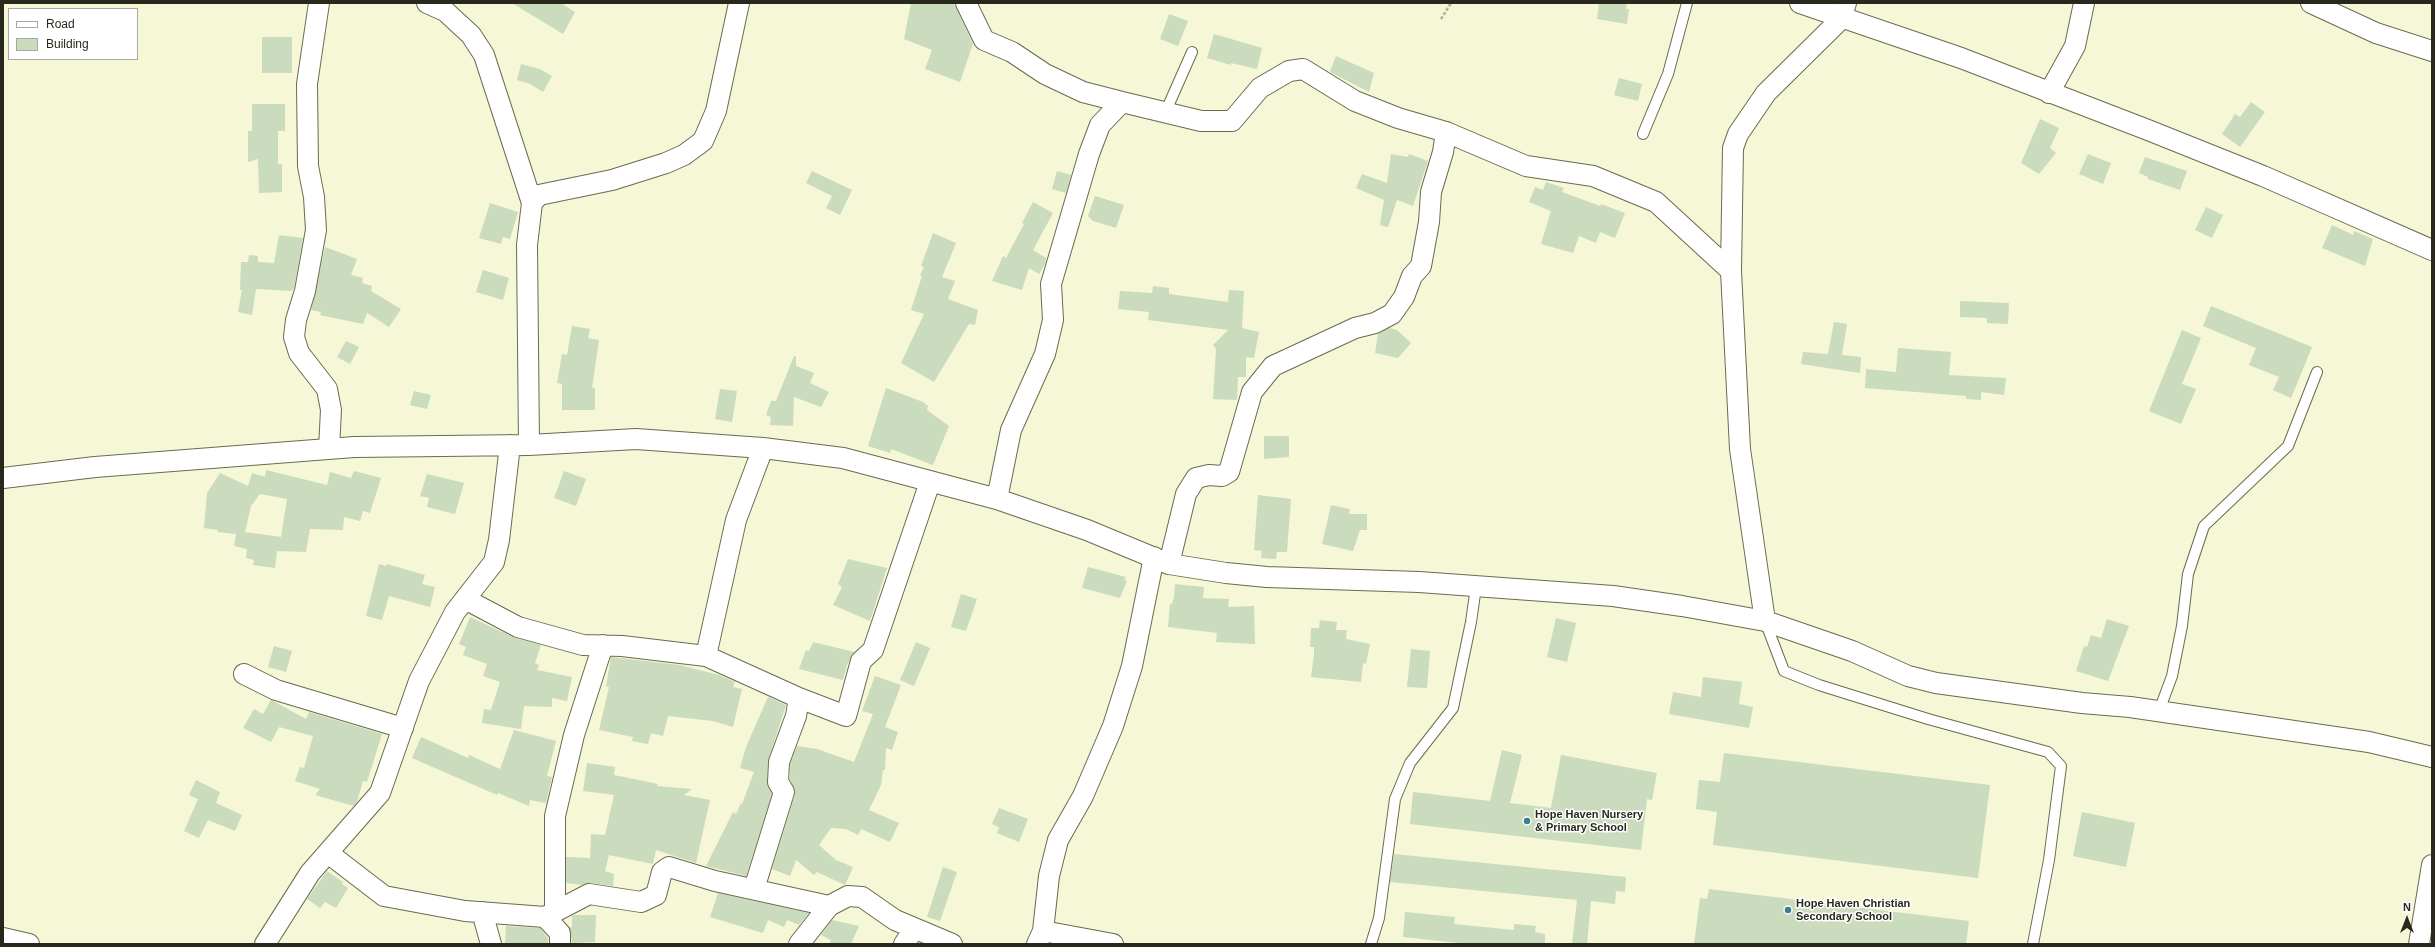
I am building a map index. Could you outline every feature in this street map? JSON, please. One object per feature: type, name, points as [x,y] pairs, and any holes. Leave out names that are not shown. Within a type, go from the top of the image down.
[{"type":"street","points":[[318,3],[307,84],[308,166],[314,197],[316,230],[305,291],[296,320],[294,337],[299,353],[327,389],[331,410],[329,449]]},
{"type":"street","points":[[265,944],[310,873],[380,793],[419,681],[454,612],[494,562],[520,445],[527,245],[532,204],[484,55],[471,35],[445,11],[427,3]]},
{"type":"street","points":[[532,204],[540,195],[612,180],[666,163],[684,154],[703,141],[716,111],[739,3]]},
{"type":"street","points":[[966,3],[984,40],[1012,52],[1045,74],[1083,92],[1201,121],[1232,121],[1260,88],[1289,71],[1302,69],[1355,101],[1398,118],[1446,132],[1526,166],[1593,176],[1656,202],[1731,271]]},
{"type":"street","points":[[1800,3],[1844,11],[2263,176],[2432,250]]},
{"type":"street","points":[[2050,93],[2075,46],[2084,3]]},
{"type":"street","points":[[2311,3],[2376,33],[2432,50]]},
{"type":"street","points":[[1765,621],[1740,449],[1731,271],[1733,148],[1738,134],[1766,93],[1844,11]]},
{"type":"street","points":[[997,499],[1011,430],[1045,354],[1053,320],[1051,284],[1089,154],[1100,125],[1122,102]]},
{"type":"street","points":[[1113,944],[1040,937],[1049,876],[1058,840],[1083,796],[1113,726],[1132,666],[1161,560],[1186,494],[1196,478],[1209,475],[1222,476],[1229,472],[1252,392],[1272,366],[1355,328],[1374,323],[1392,314],[1404,297],[1412,276],[1421,266],[1429,222],[1431,192],[1443,152],[1446,132]]},
{"type":"street","points":[[3,478],[95,467],[329,449],[520,445],[636,439],[763,448],[843,458],[997,499],[1087,530],[1161,560],[1226,573],[1267,577],[1367,579],[1613,596],[1765,621],[1852,651],[1908,676],[1936,683],[2159,712],[2369,742],[2432,757]]},
{"type":"street","points":[[706,656],[736,520],[763,448]]},
{"type":"street","points":[[465,599],[518,627],[583,645],[603,645],[706,656],[799,698],[846,716],[861,661],[873,650],[930,482]]},
{"type":"street","points":[[560,944],[560,933],[550,914],[555,816],[574,735],[603,645]]},
{"type":"street","points":[[244,674],[276,690],[403,728]]},
{"type":"street","points":[[754,889],[784,792],[778,782],[779,762],[796,716],[799,698]]},
{"type":"street","points":[[328,853],[384,896],[414,903],[482,912],[550,914],[589,894],[641,902],[656,895],[662,872],[669,867],[715,881],[829,906]]},
{"type":"street","points":[[2419,944],[2432,865]]},
{"type":"street","points":[[799,944],[829,906],[848,896],[862,897],[895,920],[909,936],[952,944]]},
{"type":"street","points":[[482,912],[491,944]]},
{"type":"street","points":[[3,938],[29,944]]},
{"type":"lane","points":[[1642,134],[1668,74],[1687,3]]},
{"type":"lane","points":[[1165,113],[1192,52]]},
{"type":"lane","points":[[2159,712],[2172,676],[2182,626],[2188,574],[2204,526],[2288,446],[2317,372]]},
{"type":"lane","points":[[1371,944],[1379,918],[1395,799],[1410,763],[1453,708],[1471,622],[1476,587]]},
{"type":"lane","points":[[1765,621],[1784,671],[1819,685],[1928,719],[2048,752],[2062,766],[2049,860],[2033,944]]},
{"type":"path","points":[[1441,19],[1451,3]]},
{"type":"building","points":[[512,3],[561,3],[575,12],[563,34]]},
{"type":"building","points":[[911,3],[950,3],[955,5],[973,44],[960,82],[925,69],[932,50],[904,39]]},
{"type":"building","points":[[1599,3],[1627,3],[1626,9],[1629,9],[1627,24],[1597,19]]},
{"type":"building","points":[[1169,14],[1188,21],[1178,46],[1160,39]]},
{"type":"building","points":[[1214,34],[1262,48],[1257,69],[1231,63],[1231,65],[1207,58]]},
{"type":"building","points":[[262,37],[292,37],[292,73],[262,73]]},
{"type":"building","points":[[1336,56],[1374,73],[1369,92],[1330,72]]},
{"type":"building","points":[[521,64],[540,69],[552,76],[543,92],[530,84],[517,80]]},
{"type":"building","points":[[1619,78],[1642,84],[1638,101],[1614,95]]},
{"type":"building","points":[[2251,102],[2265,112],[2240,147],[2222,134],[2235,114],[2240,117]]},
{"type":"building","points":[[252,104],[285,104],[285,131],[278,131],[278,164],[282,164],[282,192],[259,193],[258,159],[248,162],[248,131],[252,131]]},
{"type":"building","points":[[2040,119],[2059,128],[2050,148],[2056,153],[2039,174],[2021,163]]},
{"type":"building","points":[[1391,154],[1408,157],[1409,154],[1428,161],[1413,206],[1397,200],[1388,227],[1380,225],[1384,200],[1356,188],[1362,174],[1387,183]]},
{"type":"building","points":[[2088,154],[2111,163],[2103,184],[2079,174]]},
{"type":"building","points":[[2145,157],[2187,171],[2180,190],[2148,179],[2148,177],[2139,173]]},
{"type":"building","points":[[812,171],[852,190],[840,215],[826,208],[832,196],[806,183]]},
{"type":"building","points":[[1057,171],[1071,175],[1066,193],[1052,189]]},
{"type":"building","points":[[1546,182],[1564,188],[1562,192],[1600,206],[1601,204],[1625,213],[1615,238],[1600,232],[1596,243],[1579,236],[1573,253],[1541,244],[1551,211],[1529,202],[1535,187],[1543,190]]},
{"type":"building","points":[[1095,196],[1124,205],[1116,228],[1093,221],[1088,216]]},
{"type":"building","points":[[1033,202],[1053,213],[1033,250],[1046,258],[1045,264],[1039,274],[1029,268],[1022,290],[992,281],[1003,256],[1006,258],[1024,224],[1022,223]]},
{"type":"building","points":[[490,203],[518,212],[510,239],[503,237],[501,244],[479,238]]},
{"type":"building","points":[[2206,207],[2223,215],[2212,238],[2195,230]]},
{"type":"building","points":[[2332,225],[2353,235],[2354,231],[2373,239],[2365,266],[2322,248]]},
{"type":"building","points":[[933,233],[956,243],[942,277],[955,281],[948,299],[978,310],[975,325],[969,324],[934,382],[901,363],[924,314],[911,310],[922,276],[920,275],[924,267],[921,266]]},
{"type":"building","points":[[279,235],[303,238],[294,288],[291,291],[256,289],[252,315],[238,312],[242,290],[240,290],[241,262],[248,262],[249,255],[258,256],[258,262],[274,263]]},
{"type":"building","points":[[325,247],[357,259],[351,275],[363,278],[362,283],[372,286],[371,291],[401,309],[389,327],[367,313],[363,324],[320,315],[321,312],[311,310]]},
{"type":"building","points":[[483,270],[509,278],[503,300],[476,292]]},
{"type":"building","points":[[1153,286],[1169,288],[1169,294],[1228,302],[1229,290],[1244,291],[1242,328],[1259,332],[1254,358],[1246,357],[1246,377],[1238,377],[1237,400],[1213,399],[1216,349],[1213,345],[1228,330],[1148,320],[1149,312],[1118,309],[1120,291],[1152,293]]},
{"type":"building","points":[[1960,301],[2009,303],[2008,324],[1987,323],[1987,318],[1960,317]]},
{"type":"building","points":[[2211,306],[2312,347],[2291,398],[2273,390],[2279,377],[2249,365],[2256,348],[2203,326]]},
{"type":"building","points":[[1834,322],[1847,324],[1842,355],[1861,357],[1860,373],[1801,364],[1803,352],[1828,354]]},
{"type":"building","points":[[572,326],[590,329],[588,338],[599,340],[592,388],[595,388],[595,410],[562,410],[562,384],[557,383],[562,354],[567,355]]},
{"type":"building","points":[[1389,328],[1397,330],[1411,343],[1398,358],[1375,353],[1378,334]]},
{"type":"building","points":[[2182,330],[2201,338],[2182,384],[2196,389],[2181,424],[2149,411]]},
{"type":"building","points":[[346,341],[359,347],[350,364],[337,357]]},
{"type":"building","points":[[1898,348],[1951,352],[1949,375],[2006,378],[2004,395],[1981,392],[1981,400],[1966,399],[1966,396],[1865,388],[1866,369],[1896,372]]},
{"type":"building","points":[[794,356],[796,356],[796,366],[814,373],[810,383],[829,392],[821,407],[794,397],[793,426],[770,425],[771,417],[766,415],[771,401],[776,401]]},
{"type":"building","points":[[886,388],[923,402],[928,406],[927,410],[949,426],[933,465],[891,449],[890,453],[868,446]]},
{"type":"building","points":[[720,389],[737,391],[732,422],[715,419]]},
{"type":"building","points":[[414,391],[431,395],[427,409],[410,405]]},
{"type":"building","points":[[1264,436],[1289,436],[1289,457],[1264,459]]},
{"type":"building","points":[[266,470],[327,485],[330,472],[351,478],[354,471],[381,478],[370,513],[363,511],[360,521],[344,517],[343,530],[310,529],[306,552],[277,551],[275,568],[253,565],[254,560],[246,558],[247,549],[234,546],[236,534],[217,532],[218,530],[204,528],[207,493],[220,473],[248,486],[252,473],[265,477]],"holes":[[[260,494],[287,499],[281,537],[245,532],[251,506]]]},
{"type":"building","points":[[564,471],[586,479],[576,506],[554,498]]},
{"type":"building","points":[[427,474],[464,483],[455,514],[427,507],[429,498],[420,496]]},
{"type":"building","points":[[1258,495],[1291,499],[1287,552],[1277,552],[1276,559],[1261,558],[1262,551],[1254,550]]},
{"type":"building","points":[[1331,505],[1350,509],[1349,514],[1367,514],[1367,530],[1360,530],[1353,551],[1322,544]]},
{"type":"building","points":[[848,559],[887,568],[870,621],[833,605],[842,587],[838,584]]},
{"type":"building","points":[[379,564],[386,566],[387,564],[425,575],[422,584],[435,587],[430,607],[389,596],[382,620],[366,616]]},
{"type":"building","points":[[1088,567],[1126,577],[1124,580],[1127,581],[1120,598],[1082,588]]},
{"type":"building","points":[[1175,584],[1204,587],[1203,598],[1229,599],[1228,607],[1254,606],[1255,644],[1216,642],[1217,633],[1168,627],[1170,604],[1172,604],[1174,597]]},
{"type":"building","points":[[961,594],[977,599],[966,631],[951,627]]},
{"type":"building","points":[[470,617],[513,637],[541,645],[535,663],[539,665],[537,670],[572,677],[567,701],[552,698],[552,707],[524,706],[521,729],[482,723],[484,709],[491,710],[500,682],[483,676],[487,664],[463,655],[466,647],[459,644]]},
{"type":"building","points":[[1556,618],[1576,623],[1567,662],[1547,657]]},
{"type":"building","points":[[2107,619],[2129,626],[2108,681],[2076,671],[2084,646],[2087,647],[2091,635],[2101,638]]},
{"type":"building","points":[[1320,620],[1337,622],[1336,630],[1347,630],[1346,639],[1370,644],[1366,664],[1363,663],[1361,682],[1311,677],[1314,647],[1310,647],[1311,628],[1319,628]]},
{"type":"building","points":[[813,642],[854,652],[847,665],[843,680],[799,669],[806,650],[809,651]]},
{"type":"building","points":[[916,642],[930,648],[914,686],[900,680]]},
{"type":"building","points":[[274,646],[292,651],[286,672],[268,667]]},
{"type":"building","points":[[1411,649],[1430,651],[1427,688],[1407,687]]},
{"type":"building","points":[[611,657],[680,665],[719,675],[735,682],[733,687],[742,689],[733,727],[713,721],[668,716],[663,736],[651,733],[648,744],[632,741],[633,737],[599,730],[609,687],[606,686]]},
{"type":"building","points":[[875,676],[901,685],[885,727],[898,732],[892,750],[886,748],[885,770],[883,770],[881,785],[869,810],[899,823],[890,842],[861,829],[858,835],[846,829],[831,828],[819,845],[836,860],[853,867],[845,885],[817,872],[814,875],[796,860],[790,876],[772,869],[795,795],[795,790],[790,779],[790,764],[797,746],[817,749],[854,762],[873,714],[862,711]]},
{"type":"building","points":[[1703,677],[1742,682],[1739,704],[1753,707],[1749,728],[1669,714],[1673,692],[1701,697]]},
{"type":"building","points":[[768,697],[786,705],[768,761],[767,782],[772,794],[746,876],[706,866],[733,812],[736,814],[741,803],[742,804],[754,772],[740,768],[746,747]]},
{"type":"building","points":[[271,700],[306,719],[309,712],[382,734],[367,782],[363,781],[357,802],[354,806],[315,795],[320,789],[295,781],[300,767],[304,768],[313,736],[279,727],[271,742],[243,728],[254,709],[263,714]]},
{"type":"building","points":[[514,730],[556,741],[547,776],[552,777],[546,803],[530,800],[529,806],[498,793],[497,795],[412,758],[421,737],[468,758],[469,755],[500,769]]},
{"type":"building","points":[[1502,750],[1522,755],[1510,803],[1551,808],[1561,755],[1657,773],[1652,800],[1647,799],[1641,850],[1410,824],[1413,792],[1490,801]]},
{"type":"building","points":[[1724,753],[1990,785],[1978,878],[1713,845],[1717,812],[1696,809],[1699,780],[1720,782]]},
{"type":"building","points":[[587,763],[615,767],[614,775],[658,784],[657,786],[692,789],[684,795],[710,800],[696,863],[656,850],[653,864],[609,855],[605,871],[614,874],[613,886],[591,883],[582,885],[566,883],[566,857],[590,858],[591,834],[605,835],[614,795],[583,791]]},
{"type":"building","points":[[196,780],[220,792],[216,803],[242,815],[235,831],[208,820],[199,838],[184,831],[198,799],[189,795]]},
{"type":"building","points":[[999,808],[1028,819],[1019,842],[997,833],[999,827],[992,824]]},
{"type":"building","points":[[2082,812],[2135,823],[2126,867],[2073,856]]},
{"type":"building","points":[[1394,854],[1626,877],[1625,892],[1616,891],[1615,904],[1591,901],[1587,944],[1572,944],[1577,900],[1390,882]]},
{"type":"building","points":[[943,867],[957,872],[940,921],[927,917]]},
{"type":"building","points":[[327,871],[343,882],[342,884],[348,888],[336,908],[325,902],[320,908],[307,899]]},
{"type":"building","name":"Hope Haven Christian Secondary School","points":[[1709,889],[1969,921],[1966,944],[1694,944],[1700,898],[1707,899]]},
{"type":"building","points":[[718,893],[809,913],[799,925],[787,920],[784,927],[768,920],[763,933],[710,917]]},
{"type":"building","points":[[1405,912],[1455,917],[1454,924],[1514,930],[1514,924],[1536,926],[1535,932],[1545,934],[1545,944],[1468,944],[1403,937]]},
{"type":"building","points":[[596,915],[595,942],[572,943],[569,927],[572,927],[572,916]]},
{"type":"building","points":[[832,920],[859,926],[851,944],[829,944],[831,940],[821,935]]},
{"type":"building","points":[[506,926],[540,928],[548,938],[548,944],[505,944]]},
{"type":"place","name":"Hope Haven Nursery & Primary School","points":[[1527,821]]},
{"type":"place","name":"Hope Haven Christian Secondary School","points":[[1788,910]]}]
